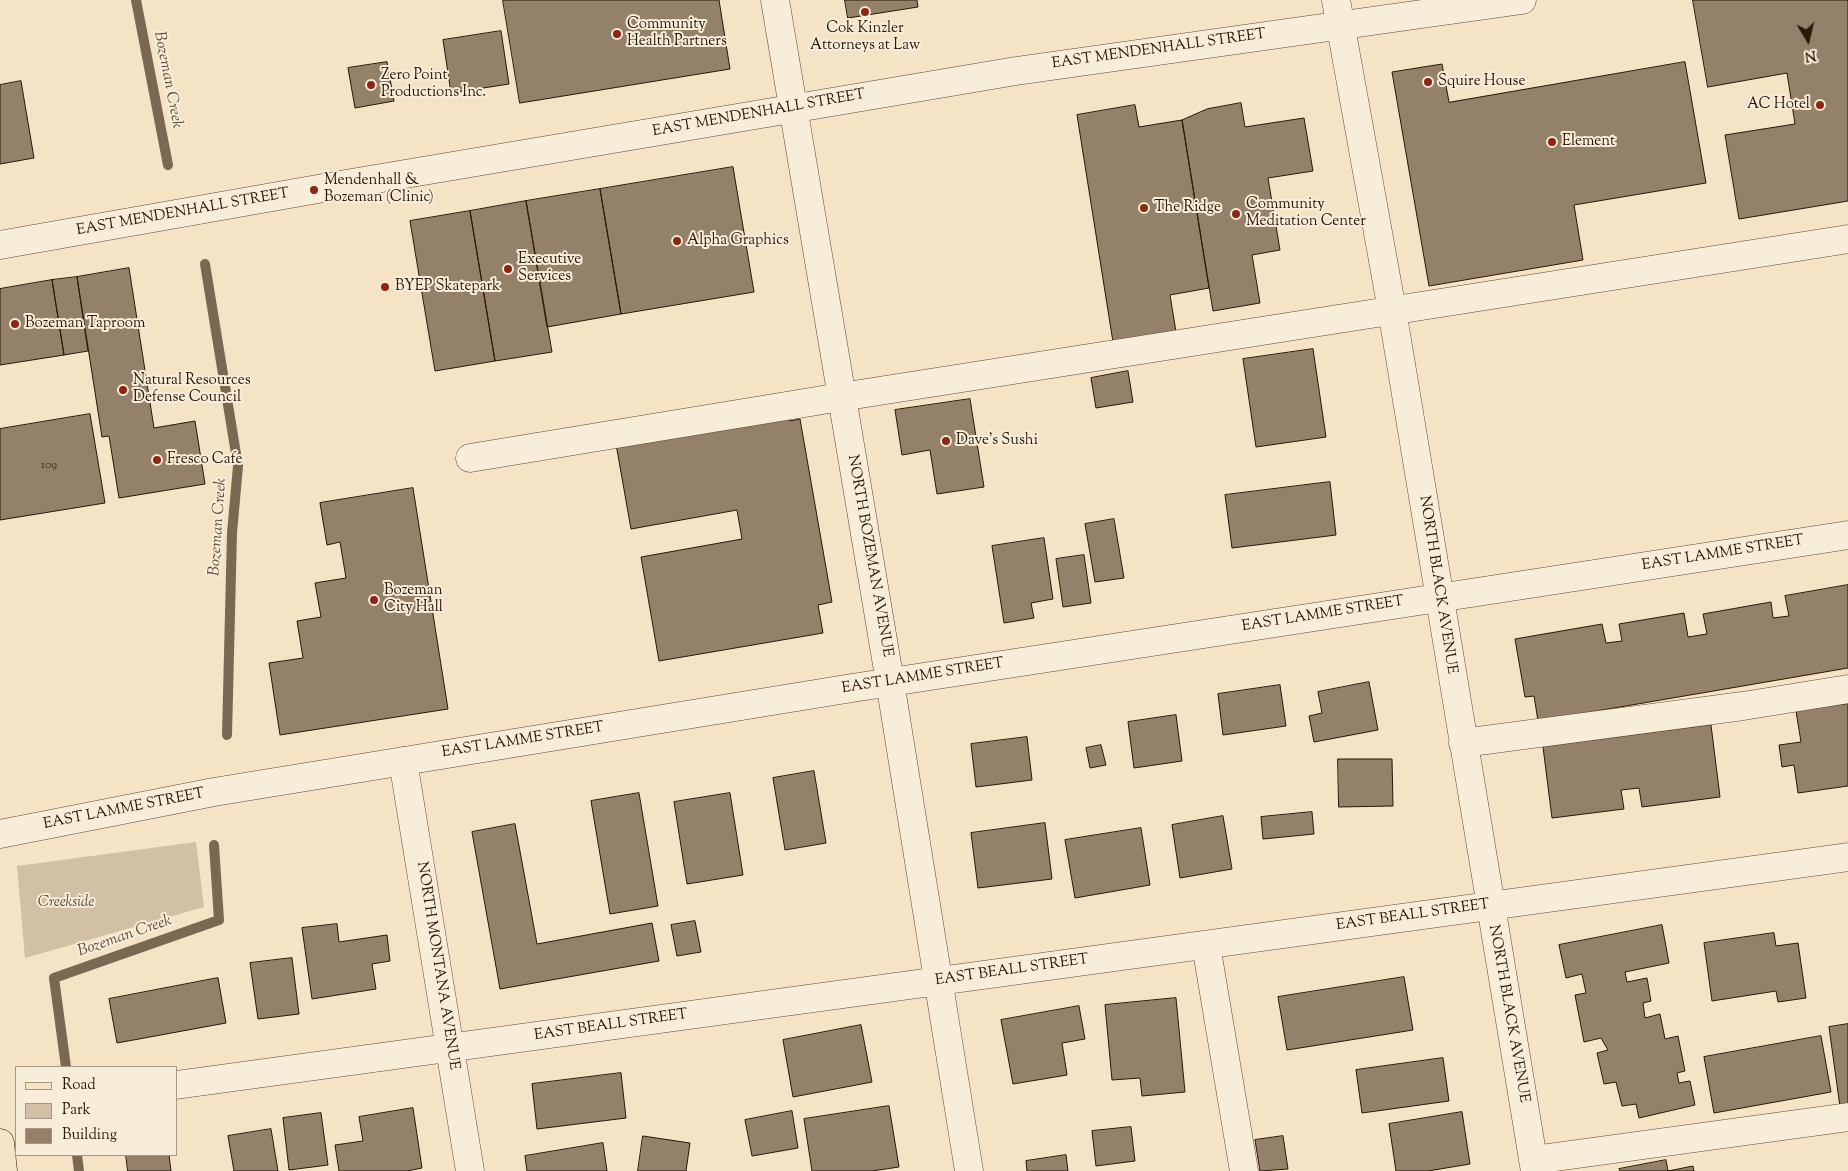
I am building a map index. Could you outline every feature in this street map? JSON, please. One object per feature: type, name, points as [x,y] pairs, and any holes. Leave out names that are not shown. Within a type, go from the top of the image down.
[{"type":"main road","points":[[0,1143],[3,1171]]},
{"type":"street","name":"NORTH BOZEMAN AVENUE","points":[[775,0],[890,682],[969,1171]]},
{"type":"street","name":"EAST MENDENHALL STREET","points":[[0,246],[1050,65],[1338,12],[1522,0]]},
{"type":"street","name":"NORTH BLACK AVENUE","points":[[1338,12],[1392,310],[1534,1166]]},
{"type":"street","points":[[470,458],[841,397],[1848,239]]},
{"type":"street","name":"EAST LAMME STREET","points":[[0,834],[214,792],[890,682],[1848,535]]},
{"type":"street","points":[[1463,743],[1743,706],[1848,689]]},
{"type":"street","name":"NORTH MONTANA AVENUE","points":[[404,761],[470,1171]]},
{"type":"street","name":"EAST BEALL STREET","points":[[178,1085],[1848,857]]},
{"type":"street","points":[[1206,945],[1244,1171]]},
{"type":"street","points":[[1534,1166],[1848,1117]]},
{"type":"green space","name":"Creekside","points":[[196,842],[204,907],[25,958],[17,866]]},
{"type":"building","name":"Community Health Partners","points":[[503,0],[719,0],[730,69],[520,103]]},
{"type":"building","name":"Cok Kinzler Attorneys at Law","points":[[845,0],[917,0],[918,7],[848,18]]},
{"type":"building","name":"AC Hotel","points":[[1693,0],[1848,0],[1848,201],[1739,219],[1725,135],[1795,124],[1787,73],[1708,87]]},
{"type":"building","points":[[501,31],[509,84],[451,93],[443,40]]},
{"type":"building","name":"Zero Point Productions Inc.","points":[[387,62],[394,101],[355,108],[348,68]]},
{"type":"building","name":"Element","points":[[1685,62],[1706,183],[1574,205],[1583,260],[1429,286],[1392,72],[1442,64],[1449,102]]},
{"type":"building","points":[[21,81],[34,158],[0,164],[0,85]]},
{"type":"building","name":"Community Meditation Center","points":[[1241,103],[1245,127],[1304,118],[1313,171],[1268,178],[1280,250],[1252,255],[1260,303],[1213,311],[1182,120],[1207,109]]},
{"type":"building","name":"The Ridge","points":[[1135,105],[1139,127],[1182,120],[1209,288],[1170,295],[1176,332],[1113,342],[1077,115]]},
{"type":"building","name":"Alpha Graphics","points":[[733,167],[754,292],[621,314],[600,189]]},
{"type":"building","points":[[600,189],[621,314],[547,327],[526,201]]},
{"type":"building","name":"Executive Services","points":[[526,201],[552,352],[495,361],[470,211]]},
{"type":"building","points":[[470,211],[495,361],[435,371],[410,221]]},
{"type":"building","points":[[129,268],[154,428],[195,421],[205,484],[119,498],[109,436],[102,437],[77,277]]},
{"type":"building","points":[[77,277],[88,351],[64,355],[52,280]]},
{"type":"building","points":[[52,280],[64,355],[0,365],[0,289]]},
{"type":"building","points":[[1313,349],[1326,437],[1256,447],[1243,359]]},
{"type":"building","points":[[1128,371],[1133,402],[1096,408],[1091,378]]},
{"type":"building","points":[[970,399],[984,487],[937,494],[930,450],[902,455],[895,410]]},
{"type":"building","points":[[90,414],[105,503],[0,520],[0,429]]},
{"type":"building","points":[[789,414],[790,421],[800,419],[832,602],[818,605],[823,633],[659,661],[641,557],[742,539],[737,510],[631,529],[616,444]]},
{"type":"building","points":[[1330,482],[1336,535],[1232,548],[1225,495]]},
{"type":"building","name":"Bozeman City Hall","points":[[413,488],[448,709],[280,735],[269,663],[303,658],[297,621],[321,617],[315,583],[346,578],[340,542],[327,545],[320,503]]},
{"type":"building","points":[[1114,519],[1124,578],[1095,582],[1085,524]]},
{"type":"building","points":[[1044,538],[1053,599],[1031,603],[1034,618],[1004,623],[992,546]]},
{"type":"building","points":[[1084,555],[1091,603],[1063,607],[1056,559]]},
{"type":"building","points":[[1848,585],[1848,668],[1538,721],[1534,696],[1525,697],[1515,639],[1602,624],[1606,643],[1622,641],[1619,624],[1684,613],[1688,637],[1707,634],[1703,614],[1771,602],[1773,618],[1789,616],[1785,596]]},
{"type":"building","points":[[1369,682],[1378,730],[1314,742],[1309,716],[1322,713],[1318,692]]},
{"type":"building","points":[[1280,685],[1286,726],[1223,735],[1218,694]]},
{"type":"building","points":[[1848,704],[1848,786],[1798,793],[1794,765],[1782,767],[1779,745],[1801,742],[1796,711]]},
{"type":"building","points":[[1176,715],[1182,761],[1134,768],[1128,722]]},
{"type":"building","points":[[1711,725],[1720,797],[1642,807],[1639,788],[1621,790],[1624,809],[1552,818],[1543,747]]},
{"type":"building","points":[[1027,737],[1032,780],[976,787],[971,744]]},
{"type":"building","points":[[1101,745],[1106,765],[1090,768],[1086,748]]},
{"type":"building","points":[[1338,759],[1392,759],[1393,806],[1339,807]]},
{"type":"building","points":[[814,771],[826,843],[785,850],[773,778]]},
{"type":"building","points":[[639,793],[658,906],[610,914],[591,801]]},
{"type":"building","points":[[730,793],[743,875],[687,884],[674,802]]},
{"type":"building","points":[[1312,812],[1314,834],[1263,839],[1261,817]]},
{"type":"building","points":[[1223,816],[1232,869],[1180,878],[1172,825]]},
{"type":"building","points":[[1045,823],[1052,879],[978,888],[971,833]]},
{"type":"building","points":[[515,824],[537,944],[652,923],[659,961],[500,989],[472,832]]},
{"type":"building","points":[[1141,828],[1150,885],[1075,898],[1065,840]]},
{"type":"building","points":[[695,921],[701,952],[677,956],[671,925]]},
{"type":"building","points":[[337,924],[339,942],[387,935],[390,961],[372,964],[376,989],[312,999],[302,928]]},
{"type":"building","points":[[1662,925],[1669,963],[1625,972],[1627,982],[1647,978],[1651,1001],[1643,1003],[1645,1018],[1660,1014],[1665,1039],[1678,1036],[1685,1071],[1677,1073],[1679,1083],[1690,1081],[1695,1105],[1639,1118],[1636,1104],[1622,1106],[1616,1082],[1604,1084],[1597,1053],[1608,1050],[1601,1038],[1584,1042],[1575,995],[1586,993],[1582,974],[1566,978],[1559,945]]},
{"type":"building","points":[[1774,933],[1776,946],[1798,943],[1806,998],[1778,1002],[1776,991],[1712,1001],[1704,943]]},
{"type":"building","points":[[292,958],[299,1014],[258,1019],[250,963]]},
{"type":"building","points":[[1404,977],[1413,1030],[1287,1050],[1278,997]]},
{"type":"building","points":[[218,978],[226,1023],[117,1043],[109,999]]},
{"type":"building","points":[[1176,998],[1185,1092],[1142,1096],[1140,1078],[1112,1080],[1105,1005]]},
{"type":"building","points":[[1079,1006],[1085,1039],[1062,1043],[1067,1075],[1013,1084],[1001,1020]]},
{"type":"building","points":[[1848,1024],[1848,1106],[1840,1107],[1829,1027]]},
{"type":"building","points":[[861,1025],[872,1082],[793,1097],[783,1040]]},
{"type":"building","points":[[1821,1036],[1831,1092],[1714,1113],[1704,1057]]},
{"type":"building","points":[[1443,1058],[1449,1101],[1362,1113],[1356,1070]]},
{"type":"building","points":[[621,1073],[626,1118],[537,1129],[532,1084]]},
{"type":"building","points":[[889,1106],[899,1167],[872,1171],[812,1171],[804,1119]]},
{"type":"building","points":[[413,1108],[422,1168],[407,1171],[339,1171],[335,1145],[363,1141],[359,1117]]},
{"type":"building","points":[[792,1111],[798,1148],[752,1156],[745,1120]]},
{"type":"building","points":[[1462,1112],[1470,1164],[1428,1171],[1396,1171],[1389,1124]]},
{"type":"building","points":[[321,1113],[328,1165],[289,1170],[283,1118]]},
{"type":"building","points":[[1131,1127],[1135,1161],[1096,1166],[1092,1131]]},
{"type":"building","points":[[271,1129],[278,1171],[234,1171],[228,1136]]},
{"type":"building","points":[[643,1136],[690,1143],[686,1171],[638,1171]]},
{"type":"building","points":[[1283,1136],[1288,1169],[1260,1171],[1255,1140]]},
{"type":"building","points":[[603,1143],[607,1171],[527,1171],[525,1156]]},
{"type":"building","points":[[1066,1155],[1068,1171],[1027,1171],[1026,1161]]},
{"type":"building","points":[[126,1156],[169,1156],[171,1171],[128,1171]]},
{"type":"building","points":[[1666,1160],[1668,1171],[1620,1171],[1619,1169]]},
{"type":"building","points":[[1693,1166],[1694,1171],[1668,1171]]},
{"type":"waterway","name":"Bozeman Creek","points":[[136,0],[168,165]]},
{"type":"waterway","name":"Bozeman Creek","points":[[205,264],[238,466],[232,533],[227,735]]},
{"type":"waterway","name":"Bozeman Creek","points":[[66,1066],[54,978],[219,920],[214,845]]},
{"type":"waterway","name":"Bozeman Creek","points":[[77,1156],[79,1171]]},
{"type":"place","name":"Cok Kinzler Attorneys at Law","points":[[865,12]]},
{"type":"place","name":"Community Health Partners","points":[[617,34]]},
{"type":"place","name":"Squire House","points":[[1428,82]]},
{"type":"place","name":"Zero Point Productions Inc.","points":[[371,85]]},
{"type":"place","name":"AC Hotel","points":[[1820,105]]},
{"type":"place","name":"Element","points":[[1552,142]]},
{"type":"place","name":"Mendenhall & Bozeman (Clinic)","points":[[314,190]]},
{"type":"place","name":"The Ridge","points":[[1144,208]]},
{"type":"place","name":"Community Meditation Center","points":[[1236,214]]},
{"type":"place","name":"Alpha Graphics","points":[[677,241]]},
{"type":"place","name":"Executive Services","points":[[508,269]]},
{"type":"place","name":"BYEP Skatepark","points":[[385,287]]},
{"type":"place","name":"Bozeman Taproom","points":[[15,324]]},
{"type":"place","name":"Natural Resources Defense Council","points":[[123,390]]},
{"type":"place","name":"Dave's Sushi","points":[[946,441]]},
{"type":"place","name":"Fresco Cafe","points":[[157,460]]},
{"type":"place","name":"Bozeman City Hall","points":[[374,600]]}]
